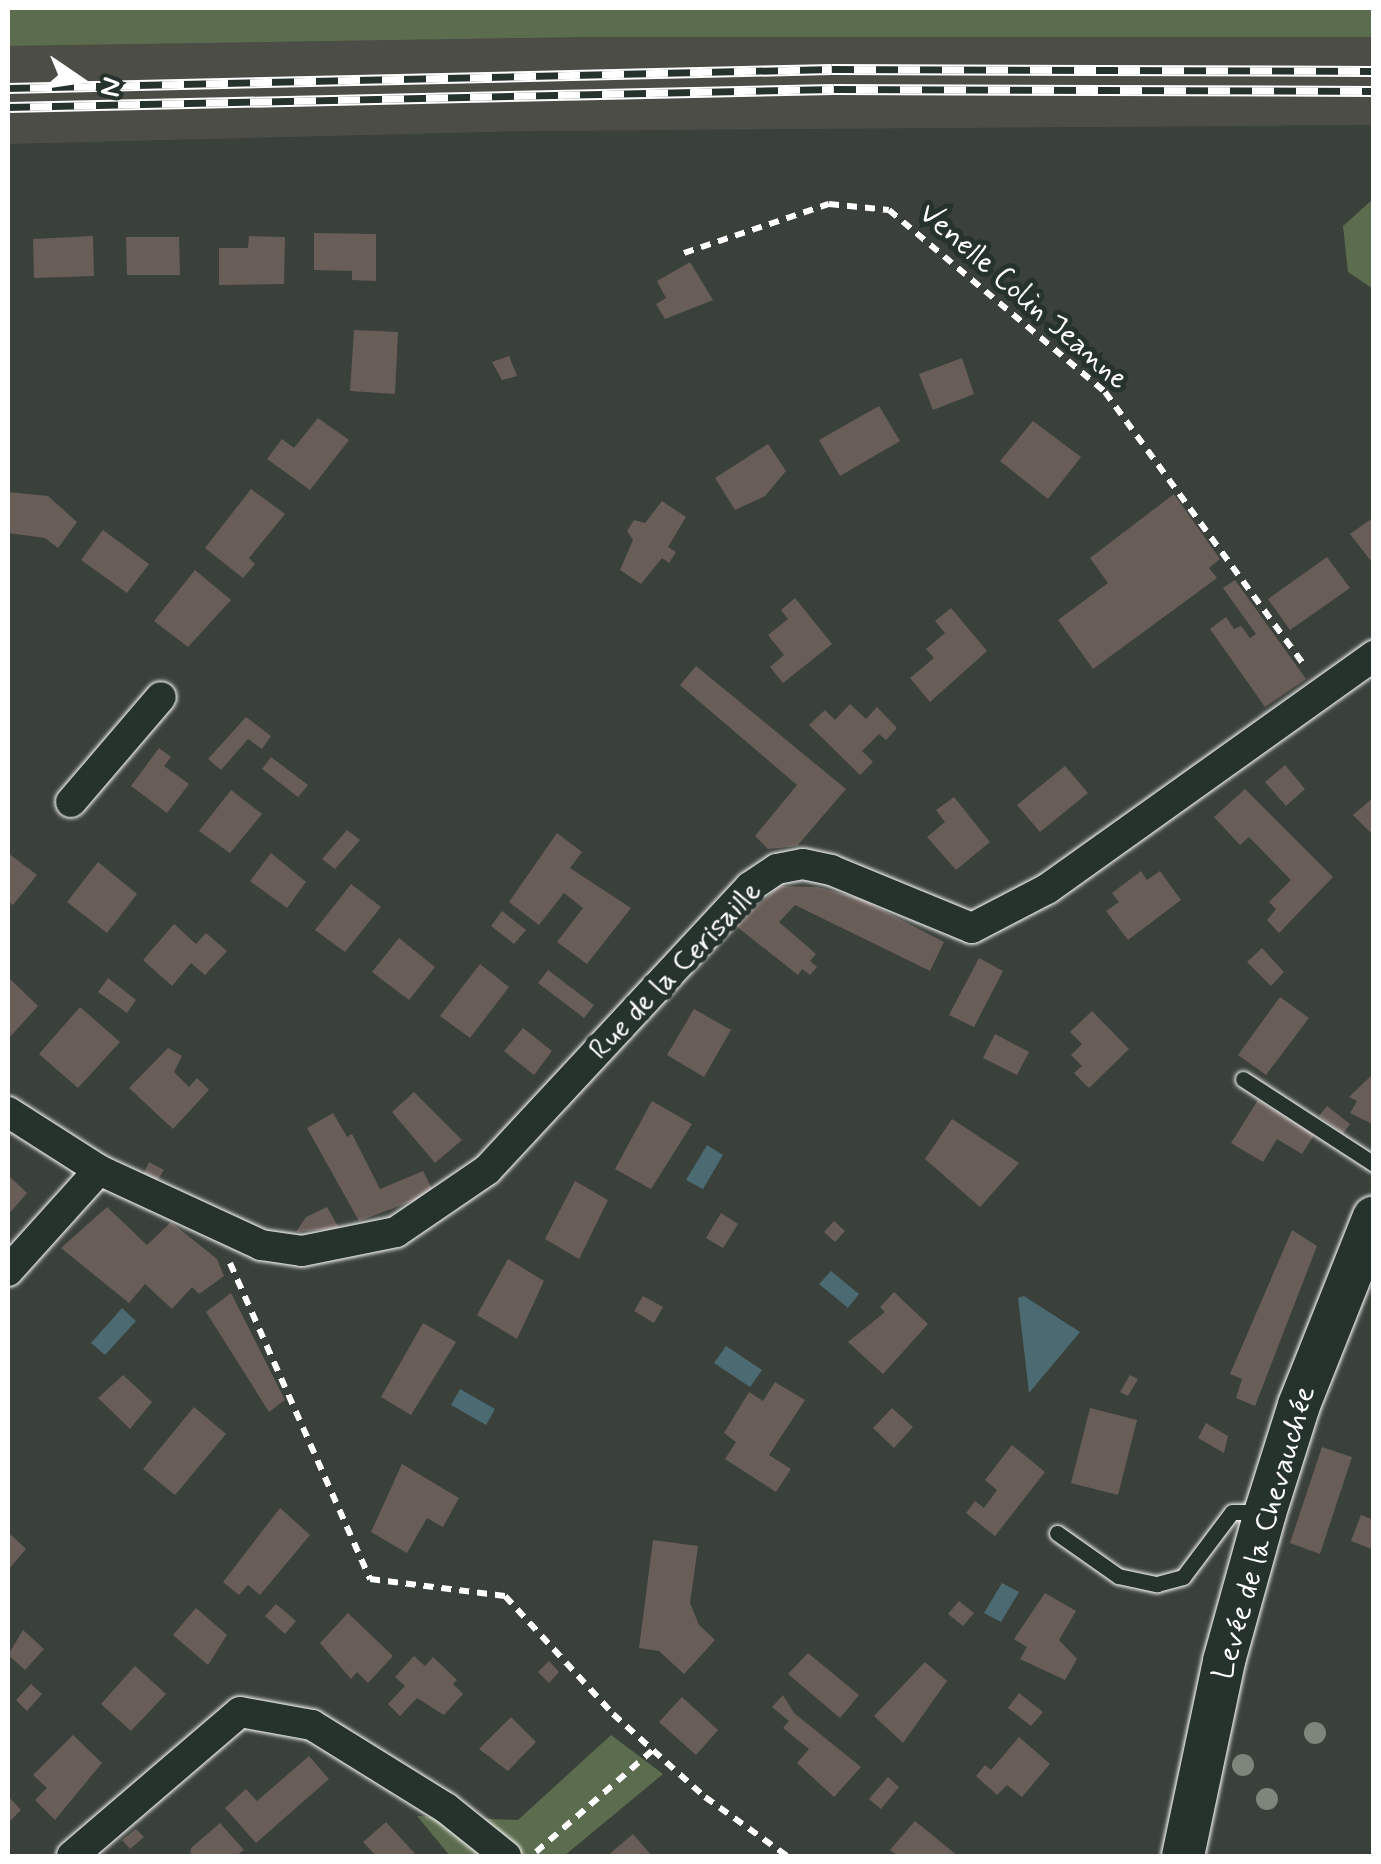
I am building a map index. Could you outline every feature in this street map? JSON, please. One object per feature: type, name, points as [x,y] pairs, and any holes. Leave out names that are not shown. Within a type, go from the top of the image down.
[{"type":"street","name":"Rue de la Cerisaille","points":[[8,1112],[99,1170],[216,1230],[302,1251],[396,1232],[487,1170],[750,887],[777,869],[802,864],[832,870],[972,928],[1048,890],[1374,656]]},
{"type":"street","points":[[71,802],[161,697]]},
{"type":"street","points":[[8,1270],[99,1170]]},
{"type":"street","name":"Levée de la Chevauchée","points":[[1183,1856],[1224,1661],[1265,1513],[1299,1405],[1374,1217]]},
{"type":"street","points":[[72,1856],[240,1712],[312,1725],[446,1808],[506,1856]]},
{"type":"lane","points":[[1243,1079],[1374,1164]]},
{"type":"lane","points":[[1057,1532],[1118,1576],[1157,1584],[1183,1577],[1232,1512],[1265,1513]]},
{"type":"path","name":"Venelle Colin Jeanne","points":[[684,254],[828,204],[889,210],[1105,392],[1322,690]]},
{"type":"path","points":[[216,1230],[370,1579],[504,1596],[653,1750],[787,1856]]},
{"type":"path","points":[[531,1856],[653,1750]]},
{"type":"shaded area","points":[[594,37],[1373,37],[1373,125],[528,131],[8,144],[8,46]]},
{"type":"green space","points":[[8,8],[1373,8],[1374,37],[594,37],[8,46]]},
{"type":"green space","points":[[1373,199],[1373,289],[1348,272],[1343,226]]},
{"type":"green space","points":[[611,1735],[663,1774],[564,1856],[450,1856],[417,1816],[518,1820]]},
{"type":"water","points":[[707,1145],[723,1155],[703,1189],[686,1180]]},
{"type":"water","points":[[831,1271],[859,1294],[848,1308],[819,1284]]},
{"type":"water","points":[[1024,1296],[1080,1332],[1029,1393],[1018,1298]]},
{"type":"water","points":[[122,1308],[136,1321],[105,1355],[91,1343]]},
{"type":"water","points":[[726,1346],[762,1370],[750,1387],[714,1363]]},
{"type":"water","points":[[460,1389],[495,1409],[486,1425],[451,1405]]},
{"type":"water","points":[[1002,1583],[1019,1592],[1001,1622],[984,1613]]},
{"type":"building","points":[[314,233],[376,234],[376,281],[352,280],[352,271],[314,270]]},
{"type":"building","points":[[93,236],[94,276],[34,278],[33,239]]},
{"type":"building","points":[[249,236],[285,237],[284,284],[219,285],[219,248],[248,248]]},
{"type":"building","points":[[126,237],[179,237],[180,275],[127,275]]},
{"type":"building","points":[[690,262],[713,300],[665,319],[656,304],[666,298],[657,281]]},
{"type":"building","points":[[354,330],[398,332],[395,394],[350,391]]},
{"type":"building","points":[[509,356],[517,376],[502,380],[492,362]]},
{"type":"building","points":[[962,358],[974,394],[933,410],[919,374]]},
{"type":"building","points":[[879,406],[900,441],[840,476],[819,440]]},
{"type":"building","points":[[318,418],[349,440],[310,490],[267,459],[282,439],[294,448]]},
{"type":"building","points":[[1033,421],[1081,457],[1048,499],[1000,461]]},
{"type":"building","points":[[768,444],[786,471],[765,496],[735,510],[715,478]]},
{"type":"building","points":[[251,489],[285,514],[249,558],[255,564],[243,578],[205,548]]},
{"type":"building","points":[[8,492],[48,496],[77,522],[58,548],[45,538],[8,533]]},
{"type":"building","points":[[1174,494],[1220,559],[1209,568],[1217,578],[1093,669],[1058,620],[1108,583],[1090,558]]},
{"type":"building","points":[[662,501],[686,517],[668,547],[676,552],[669,563],[662,558],[641,584],[620,570],[633,540],[627,531],[634,520],[645,523]]},
{"type":"building","points":[[1374,517],[1374,565],[1350,534]]},
{"type":"building","points":[[103,530],[149,564],[127,593],[81,560]]},
{"type":"building","points":[[1327,557],[1350,588],[1290,630],[1268,599]]},
{"type":"building","points":[[195,570],[231,600],[188,647],[154,621]]},
{"type":"building","points":[[1235,580],[1306,679],[1265,707],[1210,629],[1226,617],[1234,629],[1241,626],[1250,638],[1256,634],[1223,588]]},
{"type":"building","points":[[795,598],[832,644],[783,683],[770,667],[784,655],[768,635],[788,619],[781,610]]},
{"type":"building","points":[[951,608],[987,651],[930,702],[910,678],[934,658],[926,649],[945,633],[935,621]]},
{"type":"building","points":[[696,666],[846,789],[797,846],[768,849],[755,836],[797,785],[680,685]]},
{"type":"building","points":[[850,704],[866,719],[877,707],[897,728],[886,740],[879,734],[862,751],[873,762],[860,775],[809,725],[825,710],[835,720]]},
{"type":"building","points":[[246,717],[271,736],[262,749],[248,739],[221,770],[208,759]]},
{"type":"building","points":[[159,748],[171,757],[164,766],[189,784],[167,813],[131,786]]},
{"type":"building","points":[[271,757],[308,785],[298,797],[262,769]]},
{"type":"building","points":[[1285,765],[1305,789],[1286,806],[1265,782]]},
{"type":"building","points":[[1065,766],[1088,793],[1040,832],[1017,805]]},
{"type":"building","points":[[1245,789],[1333,877],[1279,933],[1267,920],[1276,909],[1269,902],[1291,880],[1249,837],[1240,845],[1214,817]]},
{"type":"building","points":[[231,790],[262,814],[230,853],[199,831]]},
{"type":"building","points":[[954,797],[990,842],[956,870],[927,837],[945,822],[936,810]]},
{"type":"building","points":[[1374,797],[1374,836],[1353,815]]},
{"type":"building","points":[[347,830],[360,840],[335,869],[322,859]]},
{"type":"building","points":[[557,833],[582,852],[570,868],[631,908],[587,964],[557,942],[583,908],[564,893],[539,925],[509,902]]},
{"type":"building","points":[[8,853],[37,875],[13,905],[8,901]]},
{"type":"building","points":[[271,853],[306,882],[287,908],[250,881]]},
{"type":"building","points":[[98,862],[137,894],[107,933],[67,902]]},
{"type":"building","points":[[1141,871],[1147,880],[1160,871],[1181,900],[1128,940],[1106,911],[1119,902],[1112,893]]},
{"type":"building","points":[[351,884],[381,907],[345,952],[315,930]]},
{"type":"building","points":[[779,886],[818,887],[861,899],[944,942],[930,971],[795,905],[779,922],[816,954],[810,961],[817,967],[810,975],[802,969],[798,975],[736,926]]},
{"type":"building","points":[[502,911],[526,930],[514,944],[491,926]]},
{"type":"building","points":[[174,924],[196,944],[206,933],[227,951],[205,975],[191,963],[172,986],[143,960]]},
{"type":"building","points":[[399,938],[435,967],[409,1000],[372,972]]},
{"type":"building","points":[[1262,948],[1284,972],[1271,986],[1247,962]]},
{"type":"building","points":[[979,958],[1003,971],[974,1027],[949,1015]]},
{"type":"building","points":[[480,964],[509,987],[470,1038],[440,1016]]},
{"type":"building","points":[[548,970],[594,1005],[584,1018],[538,983]]},
{"type":"building","points":[[8,977],[38,1006],[8,1039]]},
{"type":"building","points":[[108,978],[136,1000],[127,1013],[98,992]]},
{"type":"building","points":[[1280,997],[1309,1018],[1266,1075],[1238,1055]]},
{"type":"building","points":[[80,1007],[120,1042],[78,1088],[39,1054]]},
{"type":"building","points":[[694,1009],[731,1030],[704,1077],[667,1055]]},
{"type":"building","points":[[1092,1011],[1129,1049],[1089,1088],[1074,1073],[1082,1066],[1071,1055],[1082,1044],[1070,1032]]},
{"type":"building","points":[[523,1028],[552,1051],[534,1075],[504,1051]]},
{"type":"building","points":[[995,1034],[1029,1052],[1017,1075],[983,1058]]},
{"type":"building","points":[[168,1048],[182,1056],[174,1072],[189,1087],[197,1078],[209,1090],[173,1129],[129,1088]]},
{"type":"building","points":[[1374,1073],[1374,1125],[1350,1113],[1357,1101],[1349,1097]]},
{"type":"building","points":[[414,1092],[462,1140],[435,1163],[392,1112]]},
{"type":"building","points":[[1258,1100],[1314,1135],[1302,1154],[1277,1139],[1263,1162],[1231,1143]]},
{"type":"building","points":[[652,1101],[692,1124],[651,1189],[615,1169]]},
{"type":"building","points":[[1327,1106],[1350,1124],[1343,1134],[1319,1116]]},
{"type":"building","points":[[333,1113],[347,1137],[352,1134],[380,1189],[423,1171],[434,1193],[359,1221],[307,1128]]},
{"type":"building","points":[[952,1119],[1019,1163],[980,1207],[925,1159]]},
{"type":"building","points":[[149,1162],[164,1170],[156,1182],[143,1175]]},
{"type":"building","points":[[8,1175],[27,1193],[8,1215]]},
{"type":"building","points":[[575,1181],[608,1200],[579,1259],[545,1239]]},
{"type":"building","points":[[107,1207],[147,1245],[171,1222],[217,1259],[224,1276],[199,1294],[192,1287],[172,1309],[145,1284],[129,1303],[61,1248]]},
{"type":"building","points":[[327,1207],[339,1228],[296,1232],[306,1217]]},
{"type":"building","points":[[721,1213],[738,1224],[723,1248],[706,1238]]},
{"type":"building","points":[[834,1221],[845,1231],[835,1242],[824,1232]]},
{"type":"building","points":[[1292,1230],[1317,1246],[1255,1406],[1236,1398],[1242,1379],[1230,1374]]},
{"type":"building","points":[[508,1259],[544,1281],[517,1339],[477,1315]]},
{"type":"building","points":[[894,1292],[928,1324],[883,1374],[848,1342],[885,1312],[880,1307]]},
{"type":"building","points":[[231,1293],[285,1400],[269,1412],[206,1312]]},
{"type":"building","points":[[643,1296],[663,1307],[654,1323],[634,1311]]},
{"type":"building","points":[[423,1323],[456,1342],[411,1415],[381,1397]]},
{"type":"building","points":[[123,1375],[152,1402],[130,1429],[98,1398]]},
{"type":"building","points":[[1130,1375],[1138,1379],[1128,1396],[1120,1392]]},
{"type":"building","points":[[775,1382],[805,1400],[769,1455],[791,1469],[776,1492],[725,1459],[736,1442],[724,1433],[749,1392],[763,1401]]},
{"type":"building","points":[[194,1407],[226,1434],[175,1495],[143,1469]]},
{"type":"building","points":[[892,1408],[913,1427],[894,1448],[873,1428]]},
{"type":"building","points":[[1090,1408],[1137,1420],[1118,1495],[1071,1483]]},
{"type":"building","points":[[1206,1423],[1228,1436],[1224,1453],[1198,1438]]},
{"type":"building","points":[[1012,1445],[1045,1472],[995,1536],[966,1513],[975,1501],[984,1508],[997,1490],[985,1480]]},
{"type":"building","points":[[1322,1447],[1352,1457],[1320,1554],[1290,1543]]},
{"type":"building","points":[[402,1464],[459,1498],[443,1527],[427,1518],[407,1553],[371,1532]]},
{"type":"building","points":[[280,1508],[310,1535],[260,1595],[248,1585],[239,1595],[223,1582]]},
{"type":"building","points":[[1361,1515],[1374,1520],[1374,1550],[1351,1541]]},
{"type":"building","points":[[8,1532],[26,1549],[8,1570]]},
{"type":"building","points":[[653,1540],[698,1546],[690,1603],[699,1625],[715,1640],[684,1674],[659,1651],[639,1648]]},
{"type":"building","points":[[1045,1593],[1076,1611],[1059,1640],[1077,1659],[1065,1680],[1020,1659],[1027,1647],[1014,1639]]},
{"type":"building","points":[[959,1601],[974,1613],[963,1626],[948,1614]]},
{"type":"building","points":[[276,1604],[296,1621],[285,1634],[265,1616]]},
{"type":"building","points":[[196,1608],[227,1635],[208,1665],[173,1635]]},
{"type":"building","points":[[348,1613],[393,1656],[368,1683],[357,1672],[351,1679],[320,1643]]},
{"type":"building","points":[[23,1630],[44,1649],[25,1670],[8,1655]]},
{"type":"building","points":[[808,1653],[859,1695],[840,1718],[788,1674]]},
{"type":"building","points":[[414,1656],[425,1666],[433,1657],[457,1680],[453,1684],[463,1694],[444,1715],[417,1698],[400,1716],[388,1704],[405,1686],[395,1677]]},
{"type":"building","points":[[549,1661],[559,1672],[549,1683],[538,1672]]},
{"type":"building","points":[[925,1662],[947,1681],[903,1743],[874,1716]]},
{"type":"building","points":[[135,1666],[166,1694],[131,1731],[101,1704]]},
{"type":"building","points":[[31,1684],[42,1694],[27,1711],[16,1700]]},
{"type":"building","points":[[1019,1693],[1043,1712],[1031,1726],[1008,1708]]},
{"type":"building","points":[[783,1695],[794,1713],[861,1767],[834,1797],[797,1763],[809,1749],[783,1728],[789,1721],[772,1707]]},
{"type":"building","points":[[682,1697],[718,1730],[696,1755],[659,1722]]},
{"type":"building","points":[[511,1717],[536,1742],[508,1771],[479,1749]]},
{"type":"building","points":[[73,1735],[102,1763],[55,1820],[35,1800],[47,1788],[33,1775]]},
{"type":"building","points":[[1019,1737],[1050,1764],[1022,1797],[1007,1785],[997,1795],[976,1776],[985,1765],[991,1770]]},
{"type":"building","points":[[309,1756],[329,1779],[256,1843],[225,1808],[246,1789],[257,1801]]},
{"type":"building","points":[[888,1777],[899,1787],[881,1809],[869,1799]]},
{"type":"building","points":[[8,1796],[21,1810],[8,1823]]},
{"type":"building","points":[[915,1821],[958,1856],[898,1856],[890,1850]]},
{"type":"building","points":[[386,1822],[417,1856],[376,1856],[363,1842]]},
{"type":"building","points":[[220,1823],[244,1850],[236,1856],[190,1856],[191,1848]]},
{"type":"building","points":[[136,1829],[144,1837],[130,1849],[122,1840]]},
{"type":"building","points":[[633,1834],[652,1856],[607,1856]]},
{"type":"railway","points":[[8,88],[832,69],[1374,71]]},
{"type":"railway","points":[[8,107],[834,89],[1374,91]]}]
